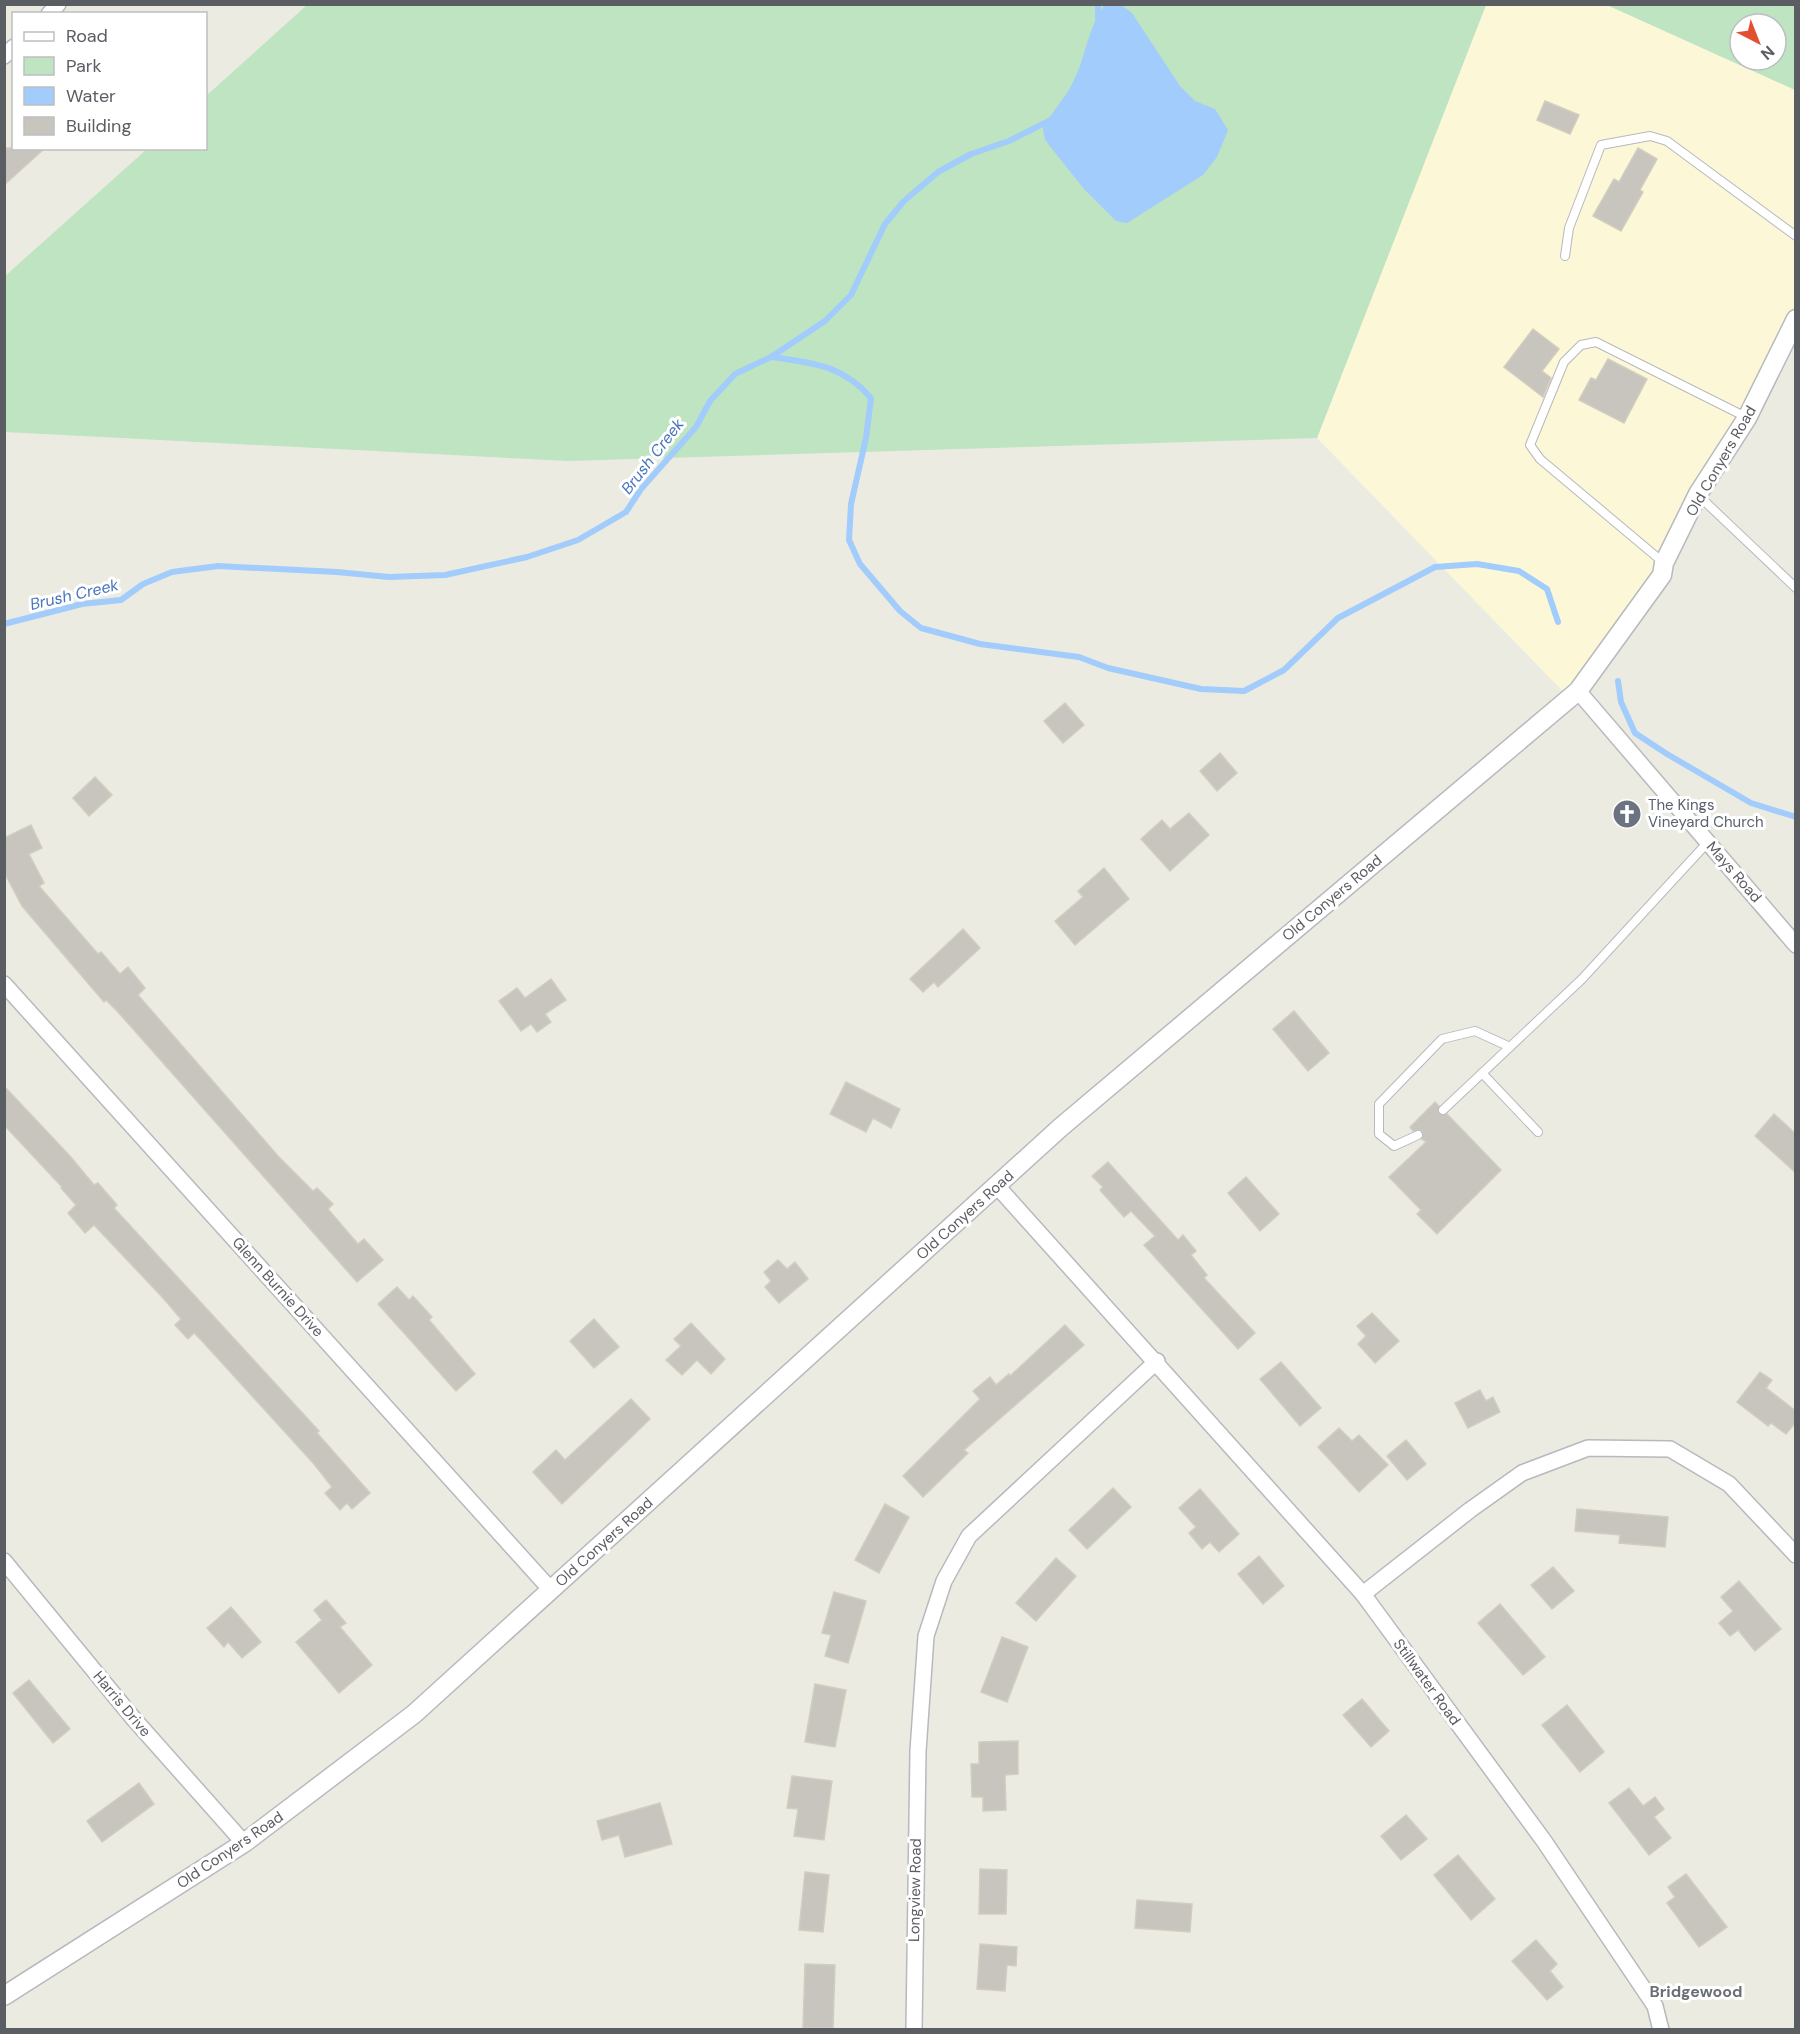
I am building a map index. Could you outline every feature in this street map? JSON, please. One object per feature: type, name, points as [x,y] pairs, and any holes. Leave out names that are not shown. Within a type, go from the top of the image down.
[{"type":"street","name":"Old Conyers Road","points":[[4,1996],[244,1843],[414,1714],[1061,1127],[1578,691],[1662,575],[1664,563],[1698,494],[1747,418],[1796,319]]},
{"type":"street","name":"Mays Road","points":[[1578,691],[1796,945]]},
{"type":"street","name":"Glenn Burnie Drive","points":[[4,984],[551,1590]]},
{"type":"street","name":"Stillwater Road","points":[[997,1186],[1363,1594],[1544,1841],[1655,2006],[1661,2030]]},
{"type":"street","name":"Longview Road","points":[[914,2030],[918,1751],[926,1636],[944,1581],[969,1536],[1156,1361]]},
{"type":"street","points":[[1363,1594],[1470,1510],[1522,1473],[1588,1448],[1670,1449],[1729,1484],[1796,1555]]},
{"type":"street","name":"Harris Drive","points":[[4,1561],[133,1718],[244,1843]]},
{"type":"lane","points":[[1564,256],[1569,228],[1601,145],[1650,136],[1681,150],[1796,236]]},
{"type":"lane","points":[[1664,563],[1540,459],[1530,446],[1564,362],[1581,345],[1596,342],[1747,418]]},
{"type":"lane","points":[[1698,494],[1796,588]]},
{"type":"lane","points":[[1443,1110],[1582,979],[1708,842]]},
{"type":"lane","points":[[1418,1135],[1394,1146],[1379,1134],[1379,1104],[1442,1039],[1476,1031],[1510,1047]]},
{"type":"lane","points":[[1482,1073],[1538,1132]]},
{"type":"shaded area","points":[[1486,5],[1607,5],[1728,60],[1728,72],[1755,72],[1795,90],[1795,322],[1661,574],[1577,706],[1317,438]]},
{"type":"green space","points":[[307,5],[1486,5],[1317,438],[568,461],[5,432],[4,277],[146,150],[207,150],[207,95]]},
{"type":"green space","points":[[1607,5],[1795,5],[1795,90],[1755,72],[1788,72],[1788,12],[1728,12],[1728,60]]},
{"type":"water","points":[[1105,5],[1121,5],[1132,13],[1180,86],[1195,101],[1215,109],[1228,130],[1217,157],[1203,175],[1127,223],[1116,221],[1084,189],[1045,140],[1043,129],[1073,82],[1099,13]]},
{"type":"building","points":[[1545,101],[1579,115],[1570,134],[1537,120]]},
{"type":"building","points":[[4,148],[43,150],[4,185]]},
{"type":"building","points":[[1638,148],[1657,159],[1640,190],[1643,192],[1621,231],[1593,216],[1614,179],[1619,182]]},
{"type":"building","points":[[1533,329],[1559,349],[1542,371],[1551,378],[1543,397],[1504,367]]},
{"type":"building","points":[[1608,359],[1647,379],[1624,423],[1579,400],[1591,378],[1596,380]]},
{"type":"building","points":[[1065,703],[1084,725],[1063,743],[1044,721]]},
{"type":"building","points":[[1220,753],[1237,773],[1217,791],[1200,771]]},
{"type":"building","points":[[95,777],[112,795],[89,816],[73,798]]},
{"type":"building","points":[[1189,813],[1209,835],[1170,871],[1141,839],[1162,820],[1170,829]]},
{"type":"building","points":[[31,825],[42,848],[29,854],[44,883],[39,886],[98,954],[101,952],[120,974],[128,967],[145,988],[138,995],[278,1156],[313,1191],[317,1188],[333,1204],[328,1209],[358,1244],[364,1239],[383,1260],[357,1282],[118,1012],[106,1000],[104,1002],[22,906],[4,872],[4,838]]},
{"type":"building","points":[[1104,868],[1129,899],[1075,945],[1055,921],[1083,897],[1078,891]]},
{"type":"building","points":[[963,929],[980,948],[938,987],[934,982],[923,992],[910,979]]},
{"type":"building","points":[[551,979],[566,1000],[545,1014],[551,1022],[537,1032],[531,1024],[521,1031],[499,1001],[517,988],[525,998]]},
{"type":"building","points":[[1294,1011],[1329,1053],[1308,1071],[1273,1029]]},
{"type":"building","points":[[846,1082],[900,1109],[891,1128],[873,1118],[866,1132],[830,1114]]},
{"type":"building","points":[[4,1086],[94,1185],[98,1183],[117,1205],[114,1208],[319,1431],[317,1433],[370,1493],[352,1509],[347,1503],[340,1510],[325,1493],[332,1487],[314,1464],[194,1333],[188,1339],[175,1325],[181,1319],[94,1225],[85,1233],[68,1213],[76,1205],[4,1125]]},
{"type":"building","points":[[1435,1102],[1439,1106],[1439,1114],[1447,1114],[1501,1170],[1437,1234],[1417,1214],[1421,1210],[1389,1177],[1426,1142],[1422,1139],[1422,1131],[1413,1131],[1410,1127]]},
{"type":"building","points":[[1774,1114],[1796,1134],[1796,1173],[1755,1136]]},
{"type":"building","points":[[1108,1162],[1178,1240],[1183,1235],[1196,1251],[1191,1255],[1207,1275],[1204,1278],[1255,1333],[1238,1349],[1144,1245],[1155,1236],[1131,1211],[1124,1217],[1100,1190],[1103,1187],[1092,1176]]},
{"type":"building","points":[[1246,1177],[1279,1214],[1260,1231],[1228,1193]]},
{"type":"building","points":[[778,1260],[787,1269],[795,1262],[808,1279],[779,1303],[765,1287],[771,1281],[764,1272]]},
{"type":"building","points":[[397,1287],[409,1300],[413,1296],[432,1317],[429,1320],[475,1374],[456,1391],[378,1304]]},
{"type":"building","points":[[1372,1313],[1399,1341],[1375,1363],[1358,1344],[1366,1336],[1357,1326]]},
{"type":"building","points":[[594,1319],[619,1347],[594,1368],[570,1341]]},
{"type":"building","points":[[691,1323],[725,1359],[711,1374],[697,1360],[682,1375],[666,1360],[681,1346],[674,1339]]},
{"type":"building","points":[[1065,1325],[1084,1345],[964,1450],[968,1453],[923,1497],[903,1476],[980,1399],[973,1391],[990,1377],[996,1385],[1009,1374],[1010,1376]]},
{"type":"building","points":[[1281,1362],[1321,1408],[1300,1426],[1260,1379]]},
{"type":"building","points":[[1760,1372],[1772,1380],[1766,1388],[1796,1411],[1796,1422],[1786,1434],[1771,1423],[1768,1426],[1737,1402]]},
{"type":"building","points":[[1480,1390],[1486,1401],[1493,1397],[1500,1412],[1468,1428],[1455,1403]]},
{"type":"building","points":[[631,1399],[650,1419],[562,1504],[533,1472],[556,1450],[565,1460]]},
{"type":"building","points":[[1339,1428],[1352,1441],[1359,1435],[1388,1465],[1359,1492],[1318,1447]]},
{"type":"building","points":[[1406,1440],[1426,1464],[1407,1480],[1387,1456]]},
{"type":"building","points":[[1113,1488],[1131,1507],[1087,1549],[1069,1530]]},
{"type":"building","points":[[1200,1489],[1239,1534],[1219,1552],[1210,1542],[1202,1549],[1189,1533],[1196,1527],[1179,1508]]},
{"type":"building","points":[[885,1504],[909,1517],[879,1573],[855,1560]]},
{"type":"building","points":[[1577,1509],[1668,1517],[1665,1547],[1619,1543],[1620,1535],[1575,1531]]},
{"type":"building","points":[[1259,1556],[1284,1586],[1263,1604],[1238,1574]]},
{"type":"building","points":[[1056,1558],[1076,1576],[1036,1621],[1016,1603]]},
{"type":"building","points":[[1553,1567],[1574,1591],[1552,1609],[1531,1585]]},
{"type":"building","points":[[1739,1581],[1781,1629],[1755,1651],[1738,1630],[1730,1636],[1719,1623],[1733,1611],[1721,1597]]},
{"type":"building","points":[[834,1592],[866,1601],[848,1663],[825,1656],[831,1635],[822,1633]]},
{"type":"building","points":[[326,1600],[346,1623],[340,1627],[372,1665],[339,1693],[296,1642],[322,1620],[314,1610]]},
{"type":"building","points":[[1500,1604],[1545,1657],[1523,1675],[1478,1623]]},
{"type":"building","points":[[231,1607],[261,1642],[242,1658],[228,1642],[224,1647],[207,1628]]},
{"type":"building","points":[[1002,1637],[1028,1647],[1007,1702],[981,1692]]},
{"type":"building","points":[[29,1680],[70,1729],[53,1743],[13,1693]]},
{"type":"building","points":[[815,1684],[846,1690],[835,1747],[805,1742]]},
{"type":"building","points":[[1362,1699],[1389,1731],[1371,1747],[1343,1715]]},
{"type":"building","points":[[1567,1705],[1604,1752],[1580,1772],[1542,1725]]},
{"type":"building","points":[[1018,1741],[1018,1774],[1005,1775],[1006,1810],[983,1811],[983,1797],[972,1797],[971,1764],[979,1764],[979,1742]]},
{"type":"building","points":[[792,1776],[832,1781],[824,1840],[794,1836],[798,1809],[787,1808]]},
{"type":"building","points":[[139,1783],[154,1804],[102,1842],[87,1821]]},
{"type":"building","points":[[1629,1788],[1643,1806],[1655,1797],[1664,1809],[1654,1817],[1671,1838],[1649,1855],[1609,1803]]},
{"type":"building","points":[[660,1803],[672,1844],[625,1857],[619,1835],[602,1840],[597,1821]]},
{"type":"building","points":[[1406,1815],[1427,1839],[1401,1860],[1381,1836]]},
{"type":"building","points":[[1458,1855],[1495,1899],[1471,1920],[1434,1875]]},
{"type":"building","points":[[980,1869],[1007,1870],[1006,1914],[979,1914]]},
{"type":"building","points":[[805,1872],[829,1875],[823,1932],[799,1930]]},
{"type":"building","points":[[1686,1874],[1727,1927],[1699,1947],[1667,1903],[1675,1897],[1668,1887]]},
{"type":"building","points":[[1137,1900],[1192,1904],[1190,1932],[1135,1928]]},
{"type":"building","points":[[1536,1940],[1557,1964],[1550,1971],[1563,1987],[1547,2000],[1512,1961]]},
{"type":"building","points":[[980,1944],[1017,1947],[1016,1966],[1007,1965],[1005,1991],[977,1989]]},
{"type":"building","points":[[805,1964],[835,1965],[833,2028],[803,2028]]},
{"type":"waterway","name":"Brush Creek","points":[[1098,4],[1098,19]]},
{"type":"waterway","name":"Brush Creek","points":[[4,624],[82,604],[121,600],[143,584],[172,572],[218,566],[389,577],[445,575],[527,557],[578,540],[626,512],[641,489],[696,427],[710,401],[735,374],[771,357],[825,321],[851,295],[885,224],[904,201],[938,172],[971,154],[1009,141],[1051,120]]},
{"type":"waterway","points":[[772,357],[826,367],[849,379],[871,398],[866,438],[851,504],[849,540],[860,564],[900,611],[921,628],[980,644],[1079,657],[1108,668],[1201,689],[1244,691],[1284,670],[1338,618],[1435,567],[1477,564],[1519,571],[1547,589],[1558,622]]},
{"type":"waterway","points":[[1618,681],[1621,702],[1635,733],[1751,803],[1796,817]]},
{"type":"place","name":"The Kings Vineyard Church","points":[[1627,814]]},
{"type":"district","name":"Bridgewood","points":[[1696,1991]]}]
